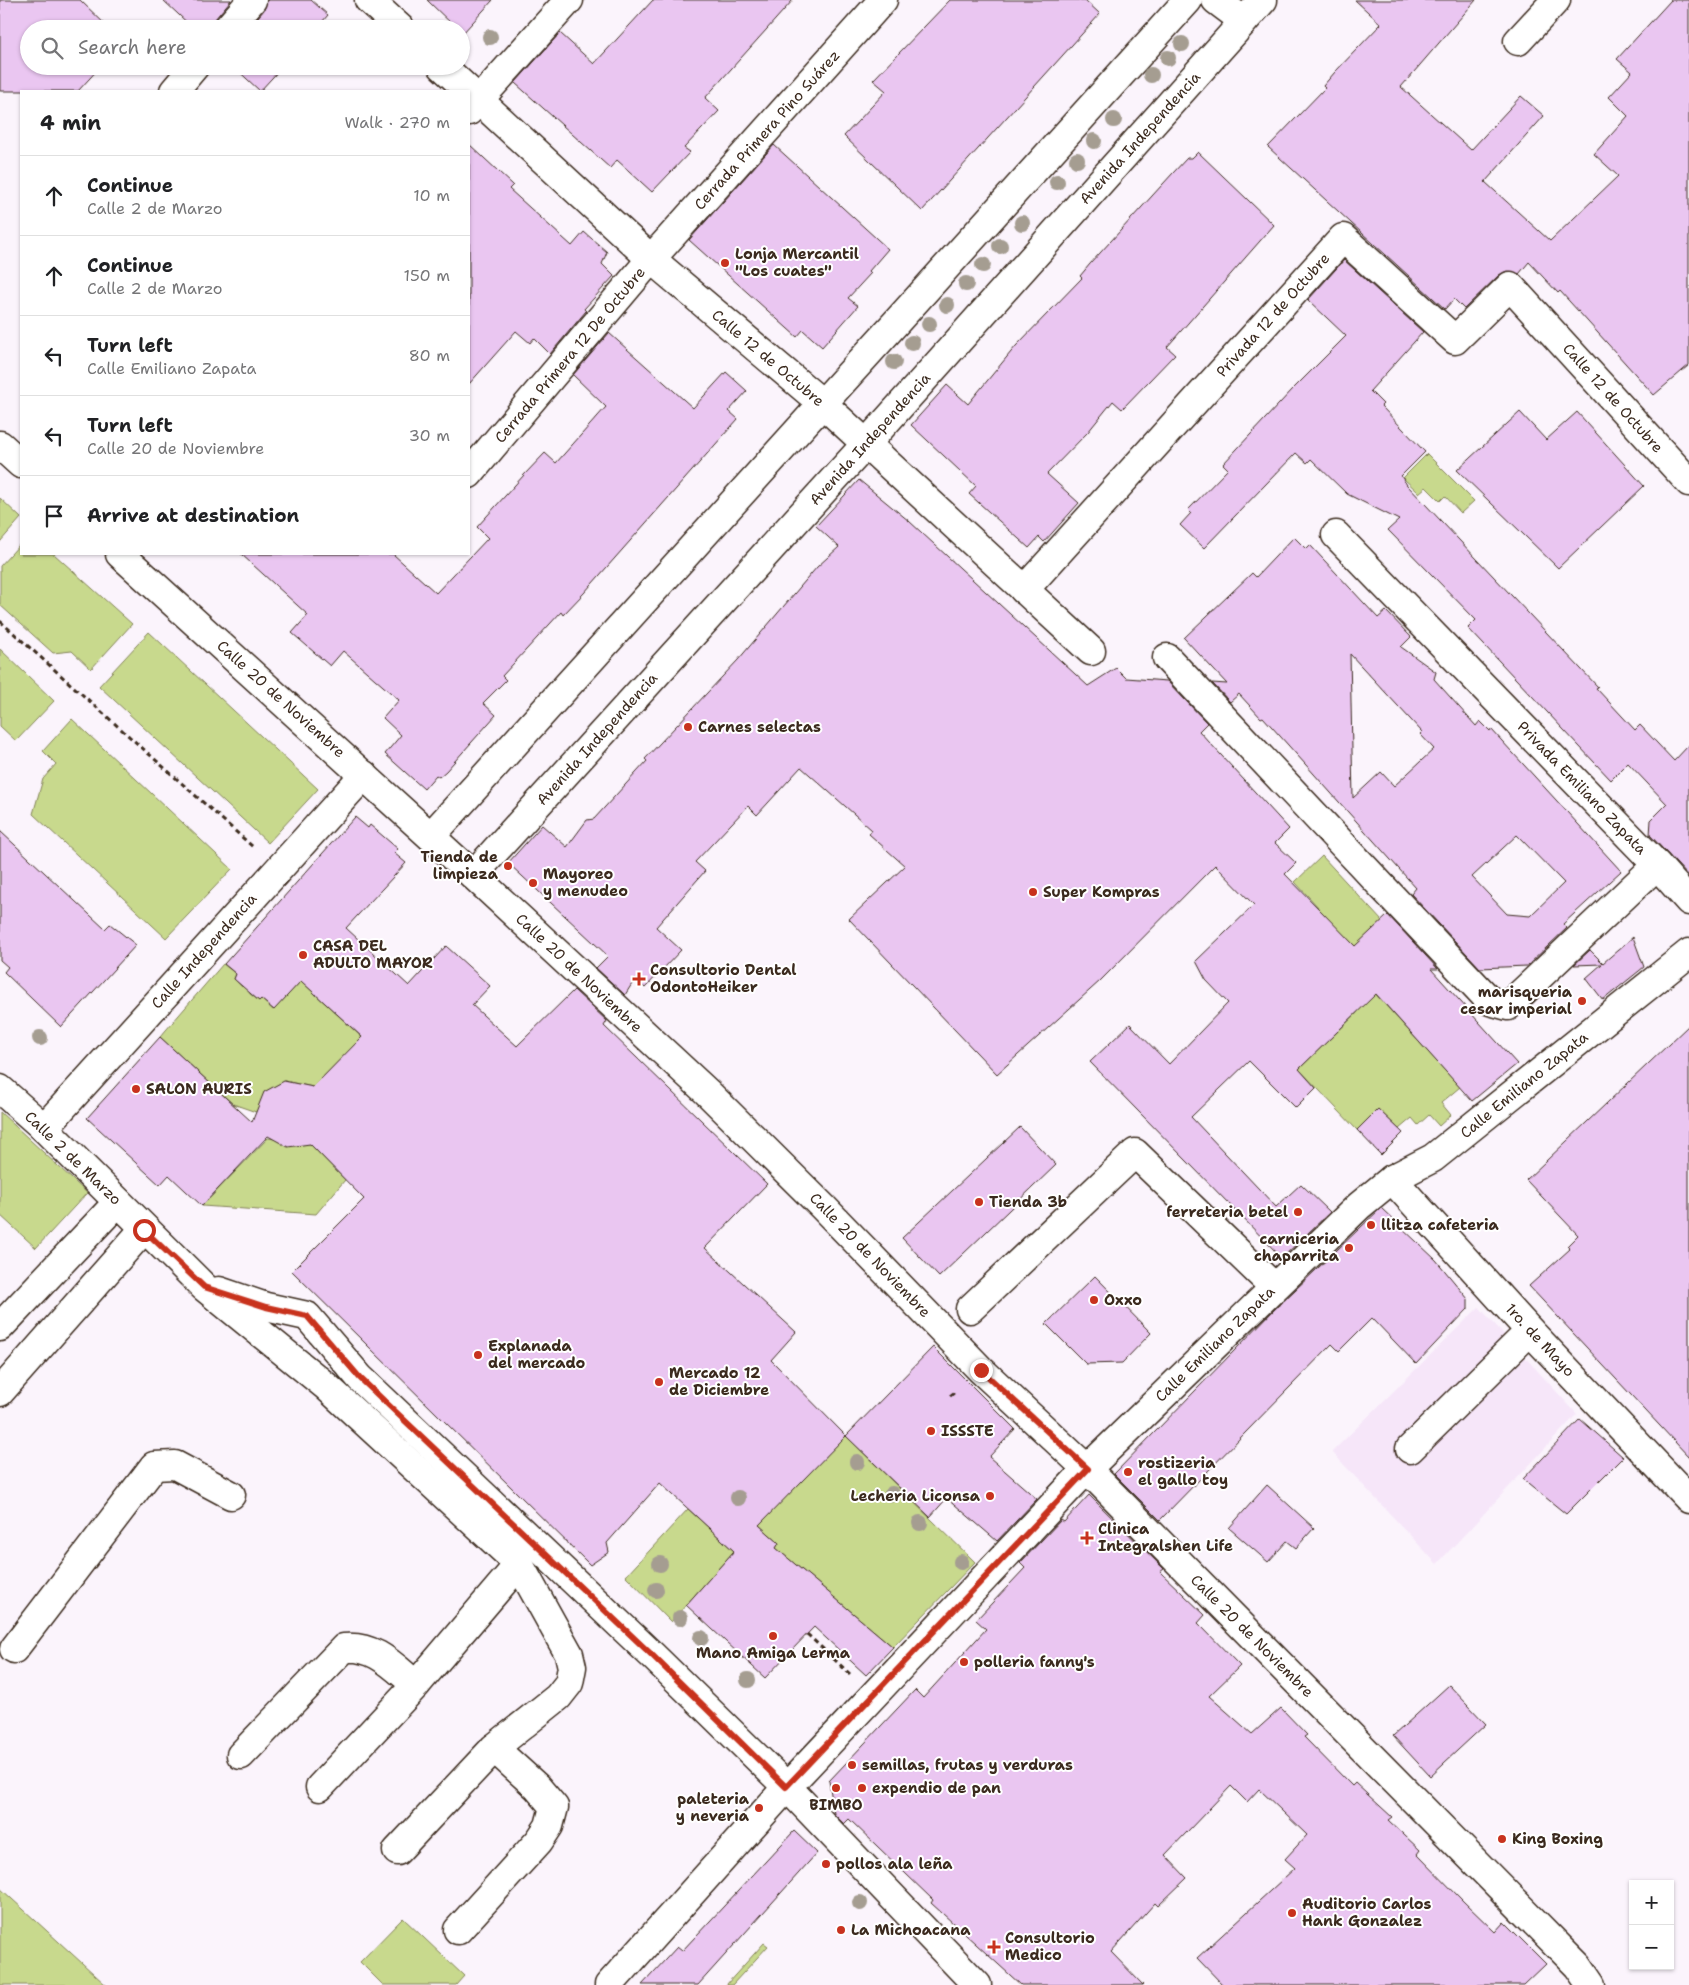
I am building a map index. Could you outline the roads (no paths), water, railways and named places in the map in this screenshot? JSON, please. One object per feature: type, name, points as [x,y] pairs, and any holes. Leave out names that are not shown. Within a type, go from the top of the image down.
[{"type":"street","points":[[235,20],[252,0]]},
{"type":"street","points":[[369,0],[391,20]]},
{"type":"street","points":[[474,106],[569,0]]},
{"type":"street","name":"Cerrada Primera Pino Suárez","points":[[652,259],[883,0]]},
{"type":"street","points":[[431,836],[1188,0]]},
{"type":"street","points":[[1216,0],[1244,20]]},
{"type":"street","name":"Avenida Independencia","points":[[473,875],[866,444],[1263,0]]},
{"type":"street","points":[[1518,41],[1556,0]]},
{"type":"street","points":[[175,90],[187,75]]},
{"type":"street","name":"Calle 12 de Octubre","points":[[449,75],[461,90]]},
{"type":"street","name":"Calle 12 de Octubre","points":[[474,106],[823,404],[1091,651]]},
{"type":"street","name":"Privada 12 de Octubre","points":[[1024,590],[1342,238],[1455,340],[1510,286],[1536,313]]},
{"type":"street","name":"Cerrada Primera 12 De Octubre","points":[[470,473],[652,259]]},
{"type":"street","name":"Calle 12 de Octubre","points":[[1536,313],[1689,482]]},
{"type":"street","points":[[0,445],[20,463]]},
{"type":"street","name":"Privada Emiliano Zapata","points":[[1167,658],[1490,1001],[1508,1006],[1657,865],[1336,535]]},
{"type":"street","name":"Calle 20 de Noviembre","points":[[121,555],[431,836],[707,1092],[823,1207],[981,1370],[1088,1469],[1578,1966],[1591,1985]]},
{"type":"street","name":"Calle Independencia","points":[[44,1128],[364,775]]},
{"type":"street","points":[[1657,865],[1689,901]]},
{"type":"street","name":"Calle Emiliano Zapata","points":[[609,1985],[786,1787],[1088,1469],[1274,1287],[1359,1206],[1392,1179],[1433,1158],[1689,953]]},
{"type":"street","name":"Calle 2 de Marzo","points":[[0,1089],[44,1128],[144,1230],[196,1279],[266,1307],[307,1316],[360,1378],[653,1656],[786,1787],[977,1985]]},
{"type":"street","points":[[970,1309],[1135,1153],[1274,1287]]},
{"type":"street","name":"1ro. de Mayo","points":[[1392,1179],[1530,1331],[1689,1499]]},
{"type":"street","points":[[0,1327],[118,1202]]},
{"type":"street","points":[[0,1392],[144,1230]]},
{"type":"street","points":[[196,1279],[327,1387],[519,1564],[569,1654],[572,1667],[569,1683],[558,1696],[494,1748],[397,1851]]},
{"type":"street","points":[[1410,1448],[1530,1331]]},
{"type":"street","points":[[14,1649],[154,1466],[175,1465],[231,1495]]},
{"type":"street","points":[[320,1787],[416,1685],[519,1564]]},
{"type":"street","points":[[241,1755],[344,1648],[358,1647],[377,1654],[416,1685]]},
{"type":"street","points":[[458,1930],[539,1841],[549,1826],[554,1808],[537,1787],[494,1748]]},
{"type":"place","name":"Lonja Mercantil \"Los cuates\"","points":[[725,263]]},
{"type":"place","name":"Carnes selectas","points":[[688,727]]},
{"type":"place","name":"Tienda de limpieza","points":[[508,866]]},
{"type":"place","name":"Mayoreo y menudeo","points":[[533,883]]},
{"type":"place","name":"Super Kompras","points":[[1033,892]]},
{"type":"place","name":"CASA DEL ADULTO MAYOR","points":[[303,955]]},
{"type":"place","name":"Consultorio Dental OdontoHeiker","points":[[639,979]]},
{"type":"place","name":"marisqueria cesar imperial","points":[[1582,1001]]},
{"type":"place","name":"SALON AURIS","points":[[136,1089]]},
{"type":"place","name":"Tienda 3b","points":[[979,1202]]},
{"type":"place","name":"ferreteria betel","points":[[1298,1212]]},
{"type":"place","name":"llitza cafeteria","points":[[1371,1225]]},
{"type":"place","name":"carniceria chaparrita","points":[[1349,1248]]},
{"type":"place","name":"Oxxo","points":[[1094,1300]]},
{"type":"place","name":"Explanada del mercado","points":[[478,1355]]},
{"type":"place","name":"Mercado 12 de Diciembre","points":[[659,1382]]},
{"type":"place","name":"ISSSTE","points":[[931,1431]]},
{"type":"place","name":"rostizeria el gallo toy","points":[[1128,1472]]},
{"type":"place","name":"Lecheria Liconsa","points":[[990,1496]]},
{"type":"place","name":"Clinica Integralshen Life","points":[[1087,1538]]},
{"type":"place","name":"Mano Amiga Lerma","points":[[773,1636]]},
{"type":"place","name":"polleria fanny's","points":[[964,1662]]},
{"type":"place","name":"semillas, frutas y verduras","points":[[852,1765]]},
{"type":"place","name":"BIMBO","points":[[836,1788]]},
{"type":"place","name":"expendio de pan","points":[[862,1788]]},
{"type":"place","name":"paleteria y neveria","points":[[759,1808]]},
{"type":"place","name":"King Boxing","points":[[1502,1839]]},
{"type":"place","name":"pollos ala leña","points":[[826,1864]]},
{"type":"place","name":"Auditorio Carlos Hank Gonzalez","points":[[1292,1913]]},
{"type":"place","name":"La Michoacana","points":[[841,1930]]},
{"type":"place","name":"Consultorio Medico","points":[[994,1947]]}]
